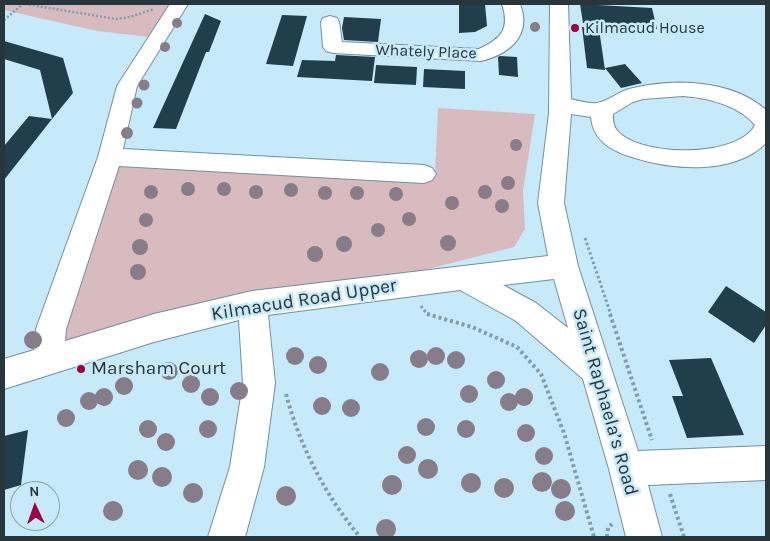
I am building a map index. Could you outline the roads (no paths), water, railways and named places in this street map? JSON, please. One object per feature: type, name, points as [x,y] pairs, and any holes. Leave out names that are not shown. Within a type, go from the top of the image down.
[{"type":"street","points":[[48,360],[51,328],[110,157],[127,86],[179,4]]},
{"type":"street","name":"Whately Place","points":[[330,22],[333,47],[481,55],[493,51],[511,34],[515,23],[511,4]]},
{"type":"street","points":[[559,4],[560,104],[551,203],[564,266]]},
{"type":"street","points":[[560,104],[602,110],[627,97],[659,90],[697,89],[716,94],[750,108],[765,121],[765,131],[749,146],[726,155],[679,160],[624,146],[611,138],[601,124],[602,110]]},
{"type":"street","points":[[110,157],[424,174]]},
{"type":"street","name":"Kilmacud Road Upper","points":[[4,374],[154,328],[252,304],[564,266]]},
{"type":"street","name":"Saint Raphaela’s Road","points":[[564,266],[626,469],[644,537]]},
{"type":"street","points":[[463,278],[526,312],[596,370]]},
{"type":"street","points":[[227,537],[247,467],[259,383],[252,304]]},
{"type":"street","points":[[626,469],[766,463]]},
{"type":"place","name":"Kilmacud House","points":[[575,28]]},
{"type":"place","name":"Marsham Court","points":[[81,369]]}]
